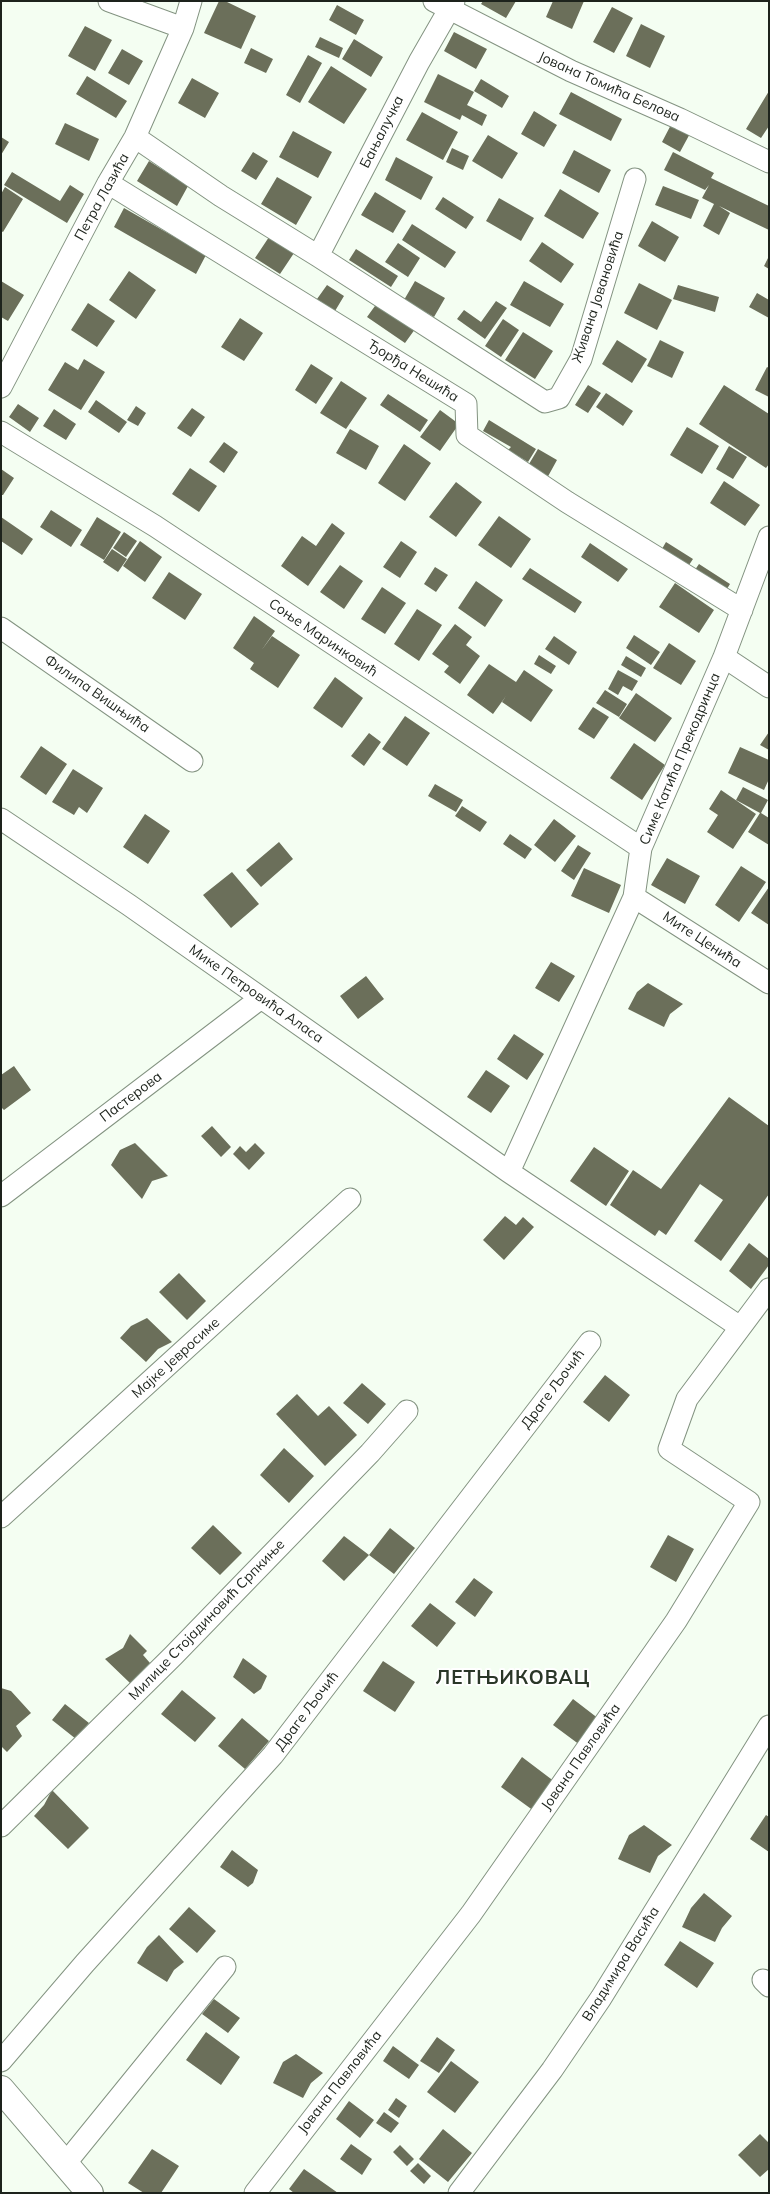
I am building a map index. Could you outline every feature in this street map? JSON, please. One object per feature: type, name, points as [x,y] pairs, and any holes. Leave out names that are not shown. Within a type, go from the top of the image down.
[{"type":"street","points":[[109,1],[183,28]]},
{"type":"street","name":"Петра Лазића","points":[[1,387],[108,184],[135,137],[183,28],[191,1]]},
{"type":"street","name":"Јована Томића Белова","points":[[446,4],[571,72],[680,119],[769,162]]},
{"type":"street","name":"Бањалучка","points":[[318,256],[419,62],[446,4]]},
{"type":"street","points":[[135,137],[221,196],[318,256]]},
{"type":"street","name":"Живана Јовановића","points":[[318,256],[545,402],[559,398],[582,359],[635,180]]},
{"type":"street","name":"Ђорђа Нешића","points":[[108,184],[466,404],[467,435],[567,502],[742,610]]},
{"type":"street","name":"Соње Маринковић","points":[[1,432],[154,526],[641,848]]},
{"type":"street","name":"Симе Катића Прекодринца","points":[[509,1172],[634,897],[641,848],[724,657],[769,537]]},
{"type":"street","name":"Филипа Вишњића","points":[[1,628],[192,761]]},
{"type":"street","points":[[724,657],[769,687]]},
{"type":"street","name":"Мике Петровића Аласа","points":[[1,819],[129,905],[509,1172],[740,1327]]},
{"type":"street","name":"Мите Ценића","points":[[634,897],[769,983]]},
{"type":"street","name":"Пастерова","points":[[1,1196],[261,998]]},
{"type":"street","name":"Мајке Јевросиме","points":[[1,1517],[350,1199]]},
{"type":"street","points":[[740,1327],[769,1289]]},
{"type":"street","name":"Јована Павловића","points":[[255,2193],[471,1914],[676,1621],[750,1502],[669,1449],[687,1399],[740,1327]]},
{"type":"street","name":"Драге Љочић","points":[[1,2061],[85,1963],[273,1755],[590,1342]]},
{"type":"street","name":"Милице Стојадиновић Српкиње","points":[[1,1826],[173,1656],[370,1454],[407,1410]]},
{"type":"street","name":"Владимира Васића","points":[[459,2193],[541,2084],[591,2013],[769,1726]]},
{"type":"street","points":[[66,2164],[225,1967]]},
{"type":"street","points":[[1,2089],[90,2193]]},
{"type":"building","points":[[219,1],[225,1],[256,16],[241,49],[204,33]]},
{"type":"building","points":[[483,1],[516,1],[506,18],[481,4]]},
{"type":"building","points":[[553,1],[584,1],[572,29],[546,17]]},
{"type":"building","points":[[337,5],[364,20],[356,35],[329,20]]},
{"type":"building","points":[[612,7],[633,18],[614,53],[593,42]]},
{"type":"building","points":[[641,24],[665,36],[650,68],[626,56]]},
{"type":"building","points":[[85,26],[112,40],[95,71],[68,56]]},
{"type":"building","points":[[454,32],[487,49],[476,69],[444,51]]},
{"type":"building","points":[[320,37],[343,48],[339,58],[315,47]]},
{"type":"building","points":[[354,39],[383,57],[371,77],[342,59]]},
{"type":"building","points":[[251,48],[273,59],[266,73],[244,63]]},
{"type":"building","points":[[122,49],[143,61],[129,85],[108,73]]},
{"type":"building","points":[[308,55],[322,63],[300,103],[286,95]]},
{"type":"building","points":[[331,66],[367,89],[344,124],[308,102]]},
{"type":"building","points":[[438,74],[474,92],[467,105],[487,115],[482,126],[462,115],[460,120],[424,102]]},
{"type":"building","points":[[87,76],[127,101],[116,118],[76,94]]},
{"type":"building","points":[[192,78],[219,93],[205,118],[178,103]]},
{"type":"building","points":[[481,79],[509,96],[502,108],[474,91]]},
{"type":"building","points":[[769,91],[769,126],[761,138],[746,129]]},
{"type":"building","points":[[571,92],[622,119],[611,141],[559,114]]},
{"type":"building","points":[[534,111],[557,125],[544,147],[521,134]]},
{"type":"building","points":[[422,112],[458,132],[443,160],[406,140]]},
{"type":"building","points":[[674,119],[693,128],[680,152],[662,142]]},
{"type":"building","points":[[65,123],[99,139],[89,161],[55,144]]},
{"type":"building","points":[[293,131],[332,152],[318,178],[279,157]]},
{"type":"building","points":[[488,135],[518,153],[502,179],[472,161]]},
{"type":"building","points":[[1,137],[9,142],[1,155]]},
{"type":"building","points":[[452,148],[469,156],[463,170],[446,162]]},
{"type":"building","points":[[574,150],[611,170],[599,193],[562,173]]},
{"type":"building","points":[[253,152],[268,161],[256,180],[241,171]]},
{"type":"building","points":[[673,152],[714,173],[711,178],[769,206],[769,230],[719,206],[730,213],[719,235],[703,226],[714,204],[702,198],[709,185],[705,190],[664,170]]},
{"type":"building","points":[[396,157],[433,177],[421,200],[385,180]]},
{"type":"building","points":[[149,161],[188,186],[177,206],[137,181]]},
{"type":"building","points":[[12,172],[60,201],[70,185],[84,194],[67,223],[4,185]]},
{"type":"building","points":[[277,177],[312,197],[296,225],[261,204]]},
{"type":"building","points":[[663,186],[699,200],[691,219],[655,205]]},
{"type":"building","points":[[5,187],[23,199],[3,232],[1,231],[1,194]]},
{"type":"building","points":[[560,189],[599,213],[583,239],[544,216]]},
{"type":"building","points":[[375,192],[406,211],[393,233],[361,215]]},
{"type":"building","points":[[443,197],[474,217],[466,229],[435,209]]},
{"type":"building","points":[[499,198],[534,218],[521,241],[486,221]]},
{"type":"building","points":[[124,208],[206,255],[196,274],[114,227]]},
{"type":"building","points":[[652,221],[679,237],[665,262],[638,246]]},
{"type":"building","points":[[412,224],[456,252],[445,268],[402,240]]},
{"type":"building","points":[[273,231],[298,247],[280,274],[255,258]]},
{"type":"building","points":[[542,242],[574,264],[561,283],[529,261]]},
{"type":"building","points":[[398,243],[420,258],[408,277],[385,262]]},
{"type":"building","points":[[356,249],[398,276],[391,287],[349,260]]},
{"type":"building","points":[[769,256],[769,269],[764,266]]},
{"type":"building","points":[[129,271],[156,290],[136,319],[109,300]]},
{"type":"building","points":[[1,281],[24,295],[8,321],[1,317]]},
{"type":"building","points":[[415,281],[445,298],[434,317],[404,300]]},
{"type":"building","points":[[524,281],[564,304],[550,327],[510,305]]},
{"type":"building","points":[[639,283],[672,300],[657,330],[624,313]]},
{"type":"building","points":[[327,285],[344,296],[335,311],[317,299]]},
{"type":"building","points":[[678,285],[719,297],[715,312],[673,299]]},
{"type":"building","points":[[757,293],[769,300],[769,318],[749,307]]},
{"type":"building","points":[[380,299],[418,325],[405,343],[367,317]]},
{"type":"building","points":[[496,301],[507,308],[485,339],[457,319],[464,310],[481,322]]},
{"type":"building","points":[[88,303],[115,321],[97,347],[71,330]]},
{"type":"building","points":[[240,318],[263,333],[244,361],[221,347]]},
{"type":"building","points":[[503,319],[519,330],[501,357],[485,346]]},
{"type":"building","points":[[523,332],[553,351],[535,379],[505,360]]},
{"type":"building","points":[[617,340],[647,359],[632,383],[602,364]]},
{"type":"building","points":[[660,340],[684,352],[672,378],[647,366]]},
{"type":"building","points":[[84,359],[105,372],[81,410],[48,390],[65,362],[78,370]]},
{"type":"building","points":[[311,364],[333,378],[316,404],[295,390]]},
{"type":"building","points":[[767,367],[769,368],[769,397],[755,390]]},
{"type":"building","points":[[341,381],[367,398],[346,429],[320,413]]},
{"type":"building","points":[[588,385],[601,393],[588,413],[575,405]]},
{"type":"building","points":[[724,385],[769,414],[769,464],[766,468],[699,424]]},
{"type":"building","points":[[606,393],[633,411],[623,426],[596,407]]},
{"type":"building","points":[[388,394],[428,420],[420,432],[380,405]]},
{"type":"building","points":[[96,400],[127,422],[119,433],[88,412]]},
{"type":"building","points":[[18,404],[39,418],[30,432],[9,417]]},
{"type":"building","points":[[136,406],[146,413],[138,426],[127,420]]},
{"type":"building","points":[[192,408],[205,417],[191,437],[177,428]]},
{"type":"building","points":[[54,409],[76,424],[66,440],[43,426]]},
{"type":"building","points":[[440,410],[459,424],[440,451],[420,437]]},
{"type":"building","points":[[489,420],[536,449],[528,462],[508,450],[511,447],[483,431]]},
{"type":"building","points":[[687,427],[719,446],[702,474],[670,455]]},
{"type":"building","points":[[350,429],[379,446],[366,470],[336,453]]},
{"type":"building","points":[[224,442],[238,452],[224,473],[209,462]]},
{"type":"building","points":[[404,444],[431,463],[405,501],[378,483]]},
{"type":"building","points":[[729,446],[747,457],[733,479],[716,469]]},
{"type":"building","points":[[538,449],[557,460],[546,480],[526,469]]},
{"type":"building","points":[[190,468],[217,486],[199,512],[172,494]]},
{"type":"building","points":[[1,469],[14,478],[3,495],[1,495]]},
{"type":"building","points":[[724,481],[760,505],[745,526],[710,503]]},
{"type":"building","points":[[456,482],[482,502],[456,537],[429,517]]},
{"type":"building","points":[[51,510],[82,530],[71,547],[40,527]]},
{"type":"building","points":[[499,516],[531,539],[511,568],[478,545]]},
{"type":"building","points":[[1,517],[33,539],[22,555],[1,541]]},
{"type":"building","points":[[97,517],[121,532],[104,560],[80,545]]},
{"type":"building","points":[[332,523],[345,533],[308,586],[281,566],[302,536],[316,546]]},
{"type":"building","points":[[124,532],[137,541],[126,557],[113,548]]},
{"type":"building","points":[[140,541],[162,557],[145,582],[123,566]]},
{"type":"building","points":[[401,541],[417,552],[400,578],[383,567]]},
{"type":"building","points":[[666,542],[693,559],[685,571],[659,554]]},
{"type":"building","points":[[590,543],[628,569],[618,582],[581,557]]},
{"type":"building","points":[[112,549],[127,559],[118,572],[103,562]]},
{"type":"building","points":[[699,564],[730,584],[722,597],[690,577]]},
{"type":"building","points":[[340,565],[363,581],[344,609],[320,592]]},
{"type":"building","points":[[435,567],[448,575],[436,592],[424,584]]},
{"type":"building","points":[[530,568],[582,602],[575,613],[522,579]]},
{"type":"building","points":[[169,572],[202,594],[185,620],[152,598]]},
{"type":"building","points":[[476,581],[503,600],[485,627],[458,608]]},
{"type":"building","points":[[675,583],[714,610],[699,633],[659,607]]},
{"type":"building","points":[[382,587],[406,603],[385,634],[361,619]]},
{"type":"building","points":[[417,609],[442,625],[419,661],[394,644]]},
{"type":"building","points":[[254,616],[275,631],[261,651],[272,636],[300,655],[278,688],[250,669],[254,663],[233,648]]},
{"type":"building","points":[[455,624],[472,637],[466,645],[480,656],[460,684],[444,672],[449,666],[432,654]]},
{"type":"building","points":[[634,635],[660,652],[651,665],[626,648]]},
{"type":"building","points":[[554,636],[577,652],[569,665],[545,649]]},
{"type":"building","points":[[669,643],[696,661],[681,685],[653,668]]},
{"type":"building","points":[[539,655],[556,666],[551,674],[534,664]]},
{"type":"building","points":[[626,656],[646,668],[641,677],[621,665]]},
{"type":"building","points":[[489,664],[516,682],[524,670],[553,690],[531,722],[502,702],[506,696],[493,714],[467,695]]},
{"type":"building","points":[[618,670],[638,681],[632,691],[623,686],[618,695],[608,689]]},
{"type":"building","points":[[335,677],[363,698],[342,728],[313,708]]},
{"type":"building","points":[[605,690],[627,704],[619,717],[596,703]]},
{"type":"building","points":[[636,693],[672,718],[655,742],[619,718]]},
{"type":"building","points":[[593,707],[609,717],[594,739],[578,729]]},
{"type":"building","points":[[405,716],[430,733],[407,766],[382,749]]},
{"type":"building","points":[[769,732],[769,750],[760,745]]},
{"type":"building","points":[[369,733],[381,742],[364,766],[351,756]]},
{"type":"building","points":[[634,743],[665,765],[642,800],[610,778]]},
{"type":"building","points":[[41,746],[67,764],[46,795],[20,777]]},
{"type":"building","points":[[740,747],[769,760],[769,779],[764,790],[728,773]]},
{"type":"building","points":[[73,769],[103,788],[87,813],[79,807],[74,815],[52,802]]},
{"type":"building","points":[[435,784],[463,800],[456,812],[428,796]]},
{"type":"building","points":[[743,787],[768,800],[761,813],[769,818],[769,845],[748,832],[760,813],[736,800]]},
{"type":"building","points":[[721,790],[756,814],[733,849],[707,832],[718,815],[709,809]]},
{"type":"building","points":[[462,806],[487,822],[480,832],[455,816]]},
{"type":"building","points":[[145,814],[170,831],[148,864],[123,847]]},
{"type":"building","points":[[554,819],[576,836],[555,862],[534,845]]},
{"type":"building","points":[[510,834],[532,849],[525,859],[503,844]]},
{"type":"building","points":[[279,842],[293,859],[261,887],[246,870]]},
{"type":"building","points":[[578,845],[591,853],[574,880],[561,871]]},
{"type":"building","points":[[667,858],[700,876],[685,904],[651,885]]},
{"type":"building","points":[[741,866],[766,882],[739,922],[715,905]]},
{"type":"building","points":[[584,868],[621,885],[609,913],[571,896]]},
{"type":"building","points":[[232,872],[259,904],[231,928],[203,895]]},
{"type":"building","points":[[769,887],[769,925],[751,913]]},
{"type":"building","points":[[551,962],[575,976],[559,1002],[535,988]]},
{"type":"building","points":[[366,976],[384,999],[358,1019],[340,996]]},
{"type":"building","points":[[648,983],[683,1004],[670,1014],[664,1027],[628,1009],[637,992]]},
{"type":"building","points":[[514,1034],[544,1054],[527,1080],[497,1059]]},
{"type":"building","points":[[14,1066],[31,1090],[4,1110],[1,1107],[1,1075]]},
{"type":"building","points":[[486,1070],[510,1086],[491,1113],[467,1097]]},
{"type":"building","points":[[729,1097],[769,1126],[769,1194],[721,1261],[694,1241],[723,1200],[700,1184],[666,1235],[659,1230],[655,1236],[610,1205],[633,1170],[661,1189]]},
{"type":"building","points":[[212,1126],[231,1147],[221,1157],[201,1136]]},
{"type":"building","points":[[135,1143],[168,1176],[152,1181],[142,1199],[111,1165],[120,1150]]},
{"type":"building","points":[[255,1143],[265,1153],[249,1170],[233,1154],[240,1146],[246,1152]]},
{"type":"building","points":[[594,1147],[629,1171],[606,1206],[570,1181]]},
{"type":"building","points":[[505,1216],[516,1225],[523,1217],[534,1227],[504,1260],[483,1240]]},
{"type":"building","points":[[749,1243],[769,1259],[769,1265],[751,1289],[729,1271]]},
{"type":"building","points":[[179,1273],[206,1301],[187,1320],[159,1292]]},
{"type":"building","points":[[147,1318],[172,1342],[158,1349],[146,1362],[120,1338],[131,1326]]},
{"type":"building","points":[[605,1375],[630,1395],[609,1422],[583,1402]]},
{"type":"building","points":[[362,1383],[386,1404],[368,1424],[343,1403]]},
{"type":"building","points":[[297,1394],[318,1416],[329,1406],[357,1435],[325,1466],[276,1414]]},
{"type":"building","points":[[284,1448],[314,1476],[289,1503],[260,1475]]},
{"type":"building","points":[[213,1525],[242,1553],[220,1575],[191,1548]]},
{"type":"building","points":[[390,1528],[415,1548],[394,1574],[369,1555]]},
{"type":"building","points":[[668,1535],[694,1549],[676,1582],[650,1567]]},
{"type":"building","points":[[344,1536],[369,1555],[344,1581],[322,1561]]},
{"type":"building","points":[[474,1578],[493,1592],[475,1617],[455,1602]]},
{"type":"building","points":[[430,1603],[456,1623],[437,1647],[411,1626]]},
{"type":"building","points":[[130,1634],[147,1651],[143,1655],[150,1663],[130,1683],[105,1659],[123,1648]]},
{"type":"building","points":[[243,1658],[267,1676],[261,1689],[254,1694],[233,1677]]},
{"type":"building","points":[[383,1661],[415,1682],[395,1712],[363,1691]]},
{"type":"building","points":[[1,1688],[11,1691],[31,1713],[16,1726],[22,1736],[7,1752],[1,1746]]},
{"type":"building","points":[[182,1690],[216,1718],[195,1742],[161,1714]]},
{"type":"building","points":[[573,1699],[599,1719],[580,1745],[553,1725]]},
{"type":"building","points":[[65,1704],[89,1723],[76,1739],[52,1720]]},
{"type":"building","points":[[242,1718],[269,1741],[245,1769],[218,1746]]},
{"type":"building","points":[[522,1757],[555,1782],[534,1811],[501,1787]]},
{"type":"building","points":[[52,1790],[89,1828],[68,1849],[34,1816],[44,1805]]},
{"type":"building","points":[[766,1815],[769,1817],[769,1852],[750,1839]]},
{"type":"building","points":[[644,1825],[672,1845],[658,1856],[650,1873],[618,1859],[629,1835]]},
{"type":"building","points":[[232,1850],[258,1870],[253,1883],[248,1887],[220,1867]]},
{"type":"building","points":[[704,1893],[732,1916],[722,1928],[715,1942],[682,1927],[691,1908]]},
{"type":"building","points":[[189,1907],[216,1931],[197,1953],[169,1929]]},
{"type":"building","points":[[159,1935],[184,1962],[174,1970],[167,1982],[137,1963],[147,1947]]},
{"type":"building","points":[[680,1941],[714,1963],[697,1988],[664,1965]]},
{"type":"building","points":[[214,1999],[240,2018],[228,2033],[202,2014]]},
{"type":"building","points":[[206,2032],[240,2057],[221,2085],[186,2060]]},
{"type":"building","points":[[437,2037],[455,2050],[439,2073],[420,2061]]},
{"type":"building","points":[[393,2046],[419,2065],[409,2079],[383,2061]]},
{"type":"building","points":[[296,2054],[323,2073],[311,2083],[303,2098],[273,2083],[283,2062]]},
{"type":"building","points":[[451,2061],[479,2082],[455,2113],[427,2092]]},
{"type":"building","points":[[396,2098],[407,2106],[399,2118],[388,2110]]},
{"type":"building","points":[[349,2101],[374,2120],[360,2138],[336,2119]]},
{"type":"building","points":[[384,2112],[399,2123],[391,2133],[376,2123]]},
{"type":"building","points":[[443,2129],[472,2153],[448,2182],[419,2159]]},
{"type":"building","points":[[760,2134],[769,2143],[769,2169],[760,2177],[738,2155]]},
{"type":"building","points":[[351,2144],[372,2159],[362,2175],[340,2159]]},
{"type":"building","points":[[400,2145],[414,2159],[407,2166],[393,2152]]},
{"type":"building","points":[[152,2149],[179,2166],[161,2193],[144,2193],[128,2183]]},
{"type":"building","points":[[418,2163],[431,2176],[424,2184],[410,2171]]},
{"type":"building","points":[[304,2169],[338,2193],[294,2193],[289,2189]]},
{"type":"district","name":"ЛЕТЊИКОВАЦ","points":[[513,1678]]}]
